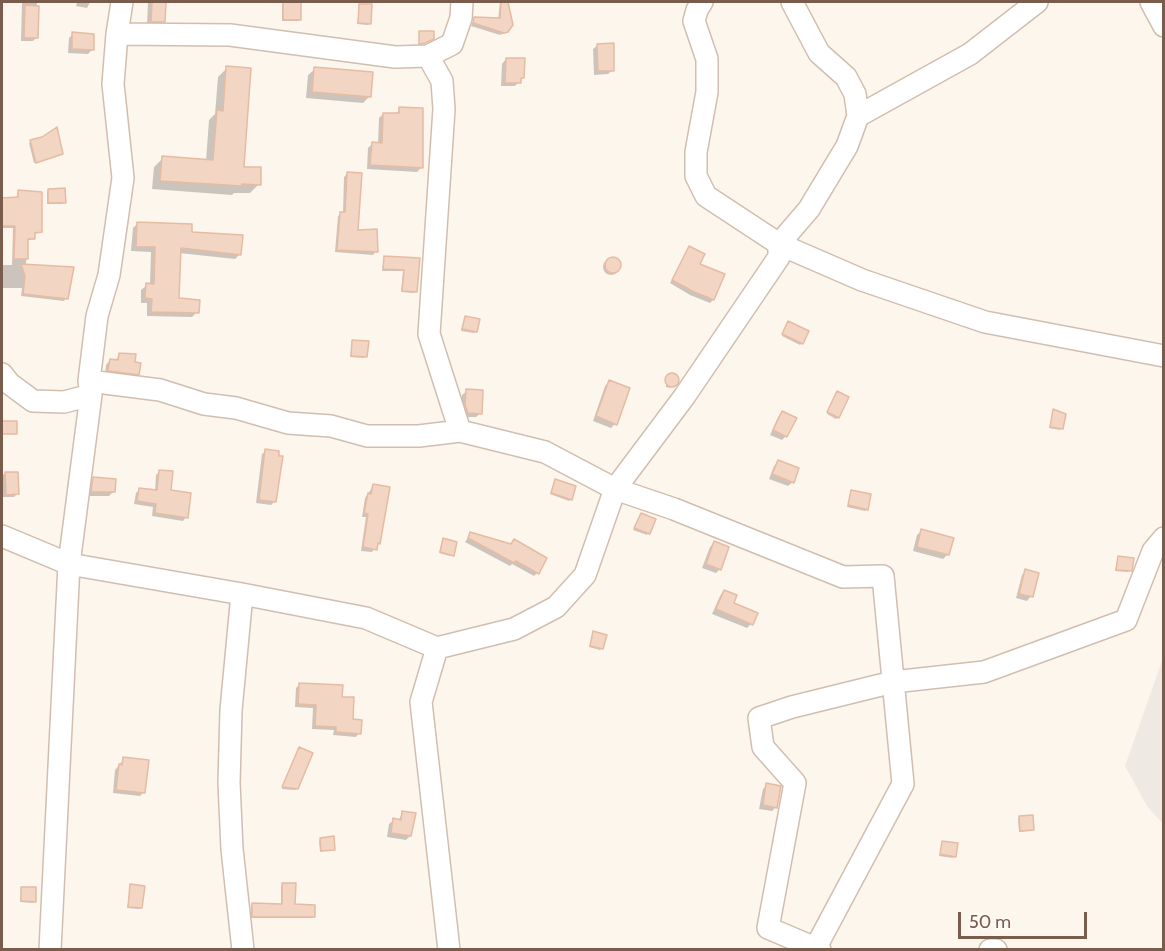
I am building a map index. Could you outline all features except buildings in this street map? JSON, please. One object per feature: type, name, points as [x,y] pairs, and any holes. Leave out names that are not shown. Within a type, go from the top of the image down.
[{"type":"street","points":[[50,950],[69,564],[97,316],[109,275],[123,178],[114,84],[117,34],[122,2]]},
{"type":"street","points":[[117,34],[230,35],[395,57],[428,57],[452,44],[461,18],[462,2]]},
{"type":"street","points":[[702,2],[696,10],[694,21],[707,59],[706,92],[696,152],[696,176],[706,196],[779,244],[862,280],[985,322],[1164,356]]},
{"type":"street","points":[[2,536],[69,564],[366,618],[437,648],[514,628],[556,607],[585,575],[615,489],[684,397],[779,257],[779,244],[809,209],[847,146],[858,116],[855,94],[846,77],[819,53],[792,2]]},
{"type":"street","points":[[858,116],[970,54],[1037,2]]},
{"type":"street","points":[[1151,2],[1164,26]]},
{"type":"street","points":[[428,57],[442,81],[444,109],[429,334],[460,431]]},
{"type":"street","points":[[2,374],[10,384],[33,402],[63,402],[90,388],[160,390],[204,404],[236,408],[288,423],[331,426],[367,436],[419,436],[460,431],[545,452],[615,489],[674,509],[843,577],[883,576],[893,682],[903,784],[818,948],[768,928],[795,783],[763,747],[759,718],[792,707],[893,682],[984,672],[1126,621],[1153,552],[1164,538]]},
{"type":"street","points":[[242,594],[231,710],[229,783],[232,849],[243,950]]},
{"type":"street","points":[[437,648],[420,702],[448,950]]},
{"type":"street","points":[[990,950],[996,950]]},
{"type":"shaded area","points":[[1163,658],[1163,824],[1147,806],[1125,766]]}]
